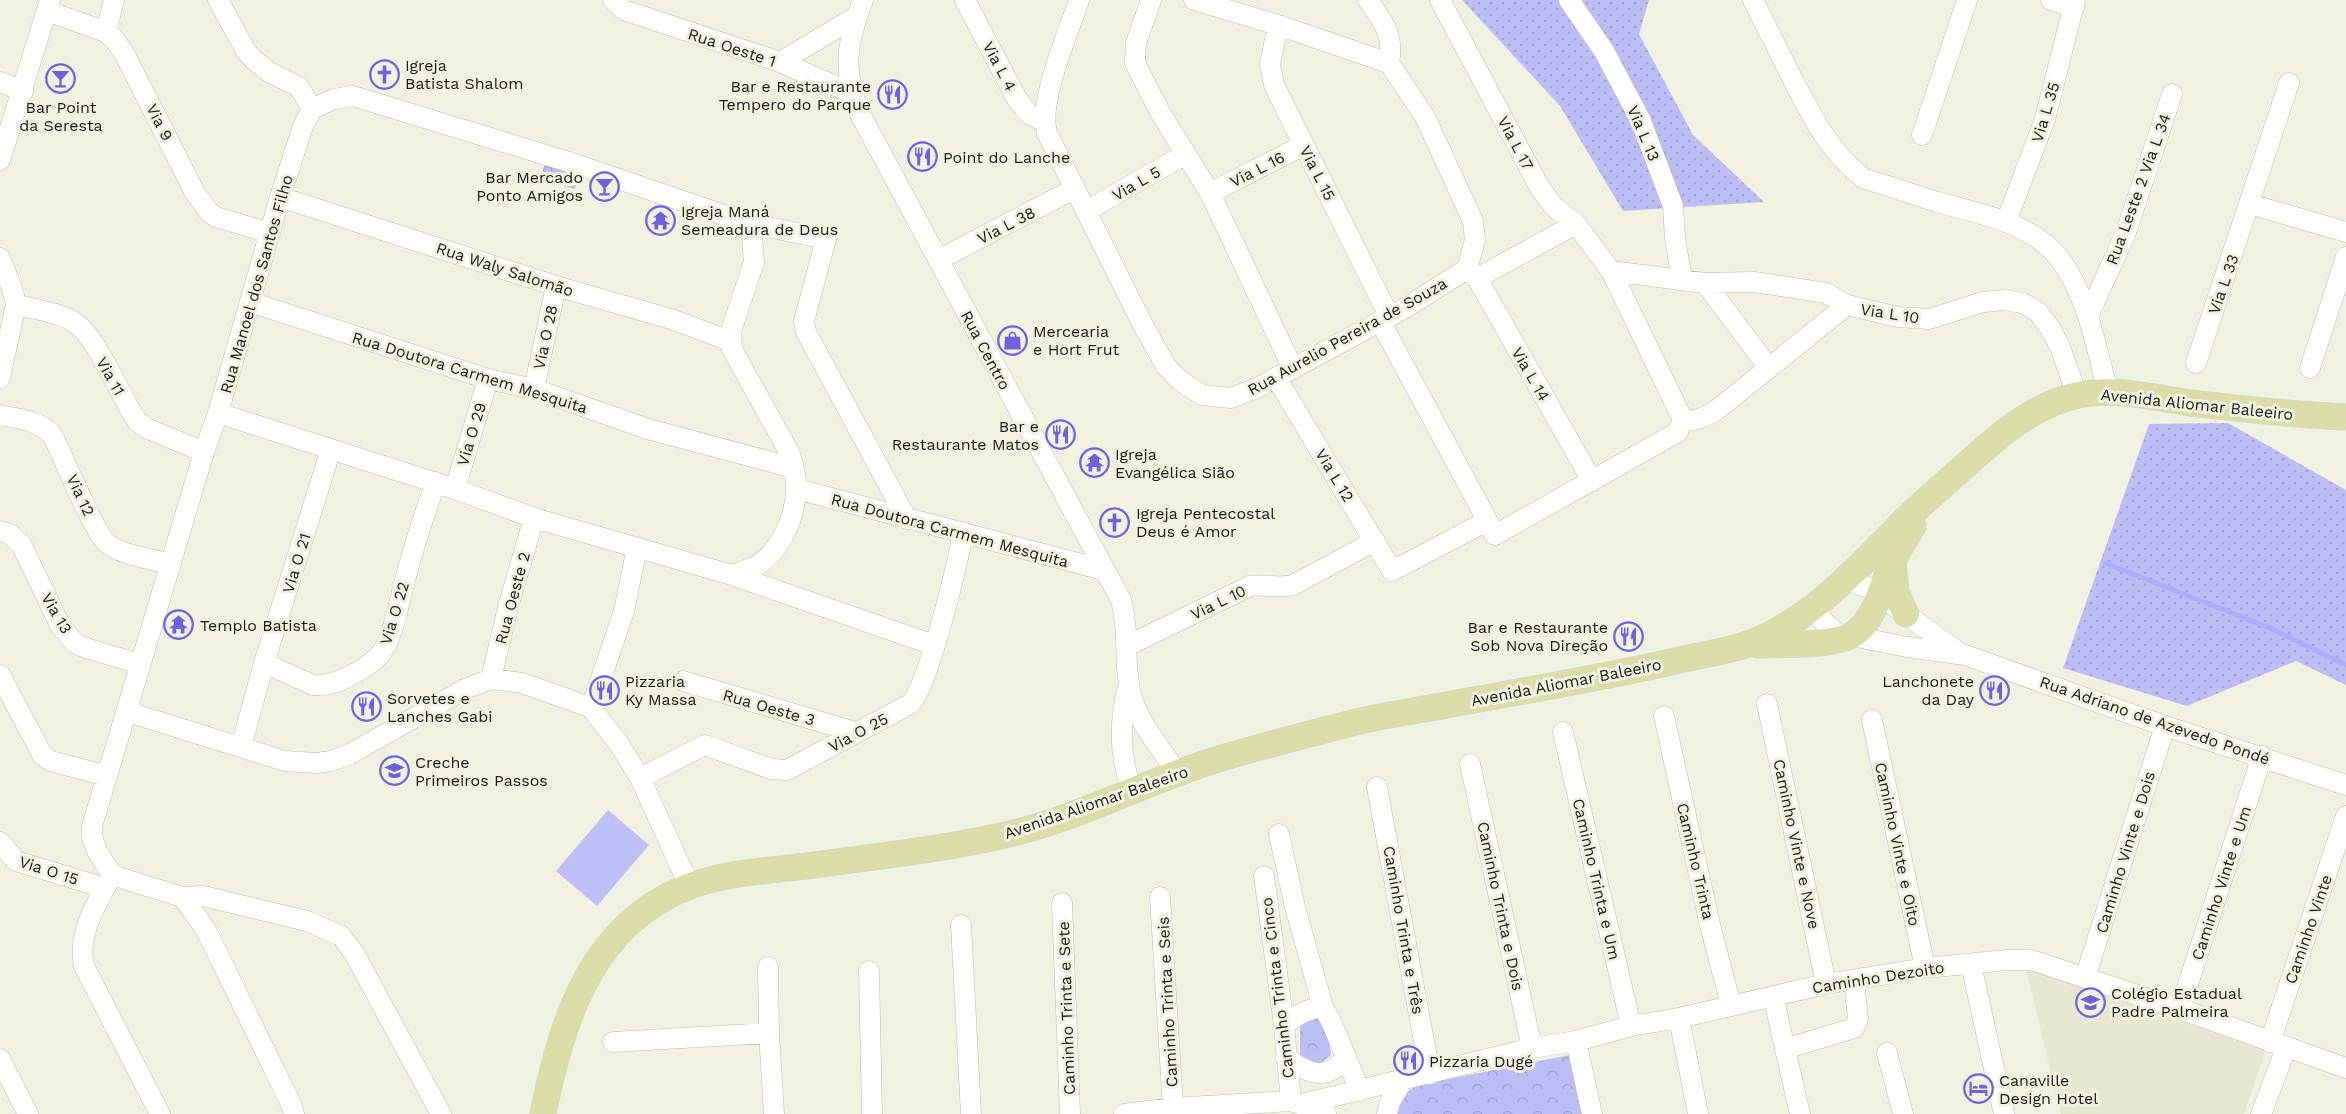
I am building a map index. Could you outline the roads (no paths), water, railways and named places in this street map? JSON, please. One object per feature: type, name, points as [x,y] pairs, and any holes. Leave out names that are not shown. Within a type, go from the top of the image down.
[{"type":"main road","name":"Avenida Aliomar Baleeiro","points":[[543,1114],[562,1035],[574,1002],[608,943],[635,917],[661,899],[689,885],[719,876],[858,859],[1003,836],[1132,792],[1216,760],[1360,721],[1606,676],[1742,645],[1782,628],[1818,601],[1994,439],[2019,420],[2058,400],[2077,395],[2108,392],[2298,415],[2346,417]]},
{"type":"main road","name":"Avenida Aliomar Baleeiro","points":[[1742,645],[1816,642],[1845,638],[1851,634],[1868,618],[1893,561],[1918,517],[1936,493]]},
{"type":"main road","points":[[1893,561],[1896,592],[1906,614]]},
{"type":"street","points":[[0,160],[49,5],[106,32],[114,0]]},
{"type":"street","points":[[218,0],[253,59],[269,72],[299,87],[312,110],[334,99],[353,96],[569,162],[744,222],[826,239],[804,321],[806,332],[908,519]]},
{"type":"street","name":"Rua Oeste 1","points":[[613,0],[624,10],[647,19],[780,62],[852,93]]},
{"type":"street","name":"Via L 4","points":[[965,0],[1017,99],[1029,114],[1044,122]]},
{"type":"street","points":[[1044,122],[1047,100],[1079,0]]},
{"type":"street","name":"Via L 12","points":[[1152,0],[1135,50],[1135,63],[1161,114],[1210,193],[1285,374],[1392,571]]},
{"type":"street","points":[[1194,0],[1278,25],[1389,63],[1392,46],[1389,35],[1368,0]]},
{"type":"street","name":"Via L 17","points":[[1440,0],[1540,188],[1554,207],[1576,224],[1611,271],[1681,426]]},
{"type":"street","name":"Via L 13","points":[[1569,0],[1604,51],[1641,121],[1673,206],[1675,238],[1682,280]]},
{"type":"street","points":[[1753,0],[1816,125],[1830,147],[1847,165],[1863,178],[2006,222],[2030,233],[2048,245],[2060,259],[2081,296],[2108,392]]},
{"type":"street","points":[[1922,135],[1967,0]]},
{"type":"street","points":[[2050,0],[2075,3]]},
{"type":"street","name":"Via L 35","points":[[2006,222],[2045,119],[2075,3]]},
{"type":"street","points":[[780,62],[860,8]]},
{"type":"street","name":"Rua Centro","points":[[860,8],[850,38],[848,56],[848,74],[852,93],[869,131],[1121,600],[1126,618],[1131,721],[1122,753],[1132,792]]},
{"type":"street","name":"Via L 15","points":[[1278,25],[1270,64],[1271,77],[1385,319]]},
{"type":"street","name":"Via 9","points":[[106,32],[125,55],[203,205],[216,217],[270,233]]},
{"type":"street","name":"Rua Aurelio Pereira de Souza","points":[[1044,122],[1074,189],[1166,366],[1179,380],[1202,395],[1231,398],[1285,374],[1472,274],[1475,240],[1473,221],[1425,117],[1389,63]]},
{"type":"street","points":[[0,82],[23,91]]},
{"type":"street","name":"Via L 33","points":[[2196,363],[2289,82]]},
{"type":"street","name":"Rua Leste 2 Via L 34","points":[[2088,316],[2125,235],[2172,94]]},
{"type":"street","name":"Rua Manoel dos Santos Filho","points":[[312,110],[303,126],[280,197],[218,413],[436,482],[534,518],[732,575],[934,645]]},
{"type":"street","name":"Via L 16","points":[[1210,193],[1304,145]]},
{"type":"street","name":"Via L 5","points":[[1086,212],[1186,154]]},
{"type":"street","name":"Via L 38","points":[[938,260],[1074,189]]},
{"type":"street","name":"Rua Waly Salomão","points":[[280,197],[556,286],[671,320],[730,341]]},
{"type":"street","points":[[2250,204],[2346,232]]},
{"type":"street","points":[[732,575],[754,567],[779,545],[786,530],[797,489],[789,452],[732,349],[730,341],[731,331],[754,261],[752,237],[744,222]]},
{"type":"street","points":[[1472,274],[1576,224]]},
{"type":"street","points":[[2310,368],[2346,257]]},
{"type":"street","points":[[0,258],[12,288],[15,304],[0,378]]},
{"type":"street","points":[[1611,271],[1705,283],[1754,282],[1826,293],[1847,305]]},
{"type":"street","name":"Via L 14","points":[[1472,274],[1592,481]]},
{"type":"street","points":[[1705,283],[1769,369]]},
{"type":"street","name":"Via O 28","points":[[534,388],[556,286]]},
{"type":"street","name":"Via L 10","points":[[1392,571],[1592,481],[1681,426],[1708,416],[1847,305],[1898,317],[1929,319],[1983,302],[2004,300],[2023,303],[2038,312],[2050,328],[2060,346],[2077,395]]},
{"type":"street","name":"Rua Doutora Carmem Mesquita","points":[[250,302],[488,379],[534,388],[648,429],[794,468]]},
{"type":"street","name":"Via 11","points":[[15,304],[65,318],[77,324],[91,341],[138,421],[146,428],[204,452]]},
{"type":"street","points":[[1385,319],[1491,528]]},
{"type":"street","name":"Via O 29","points":[[455,489],[488,379]]},
{"type":"street","points":[[160,1114],[84,966],[82,947],[89,920],[108,881],[92,837],[92,826],[204,452],[218,413]]},
{"type":"street","name":"Via 12","points":[[0,415],[34,422],[44,426],[52,435],[97,529],[107,544],[123,551],[171,564]]},
{"type":"street","name":"Via O 21","points":[[242,747],[264,663],[331,449]]},
{"type":"street","name":"Via O 22","points":[[264,663],[320,686],[341,680],[379,656],[388,639],[417,533],[436,482]]},
{"type":"street","name":"Rua Doutora Carmem Mesquita","points":[[797,489],[1104,570]]},
{"type":"street","name":"Rua Oeste 2","points":[[491,679],[508,607],[534,518]]},
{"type":"street","name":"Via 13","points":[[0,531],[10,534],[21,544],[60,625],[72,640],[89,649],[140,664]]},
{"type":"street","name":"Via O 25","points":[[640,778],[705,745],[771,769],[787,770],[910,704],[916,698],[934,645],[959,555],[963,532]]},
{"type":"street","name":"Via L 10","points":[[1127,646],[1250,586],[1267,585],[1280,588],[1293,585],[1375,541]]},
{"type":"street","points":[[591,708],[624,611],[637,548]]},
{"type":"street","name":"Rua Adriano de Azevedo Pondé","points":[[1840,582],[1860,584],[1880,595],[1937,638],[1965,655]]},
{"type":"street","name":"Rua Adriano de Azevedo Pondé","points":[[1818,601],[1819,613],[1830,628],[1837,633],[1907,647],[1965,655],[2165,726],[2346,785]]},
{"type":"street","points":[[0,675],[43,756],[51,761],[107,776]]},
{"type":"street","points":[[128,712],[285,761],[303,764],[331,761],[350,754],[465,689],[491,679],[531,685],[591,708],[619,744],[640,778],[689,885]]},
{"type":"street","name":"Rua Oeste 3","points":[[683,681],[855,732]]},
{"type":"street","name":"Caminho Vinte e Nove","points":[[1767,704],[1826,984]]},
{"type":"street","name":"Caminho Trinta","points":[[1664,716],[1705,903],[1731,1005]]},
{"type":"street","name":"Caminho Vinte e Oito","points":[[1872,720],[1925,968]]},
{"type":"street","name":"Rua Centro","points":[[1131,721],[1177,774]]},
{"type":"street","name":"Caminho Vinte e Dois","points":[[2085,978],[2165,726]]},
{"type":"street","name":"Caminho Trinta e Um","points":[[1563,732],[1631,1026]]},
{"type":"street","name":"Caminho Vinte e Um","points":[[2180,1009],[2262,756]]},
{"type":"street","name":"Caminho Trinta e Dois","points":[[1470,764],[1532,1048]]},
{"type":"street","name":"Caminho Trinta e Três","points":[[1377,787],[1430,1074]]},
{"type":"street","name":"Caminho Vinte","points":[[2261,1114],[2278,1045],[2346,816]]},
{"type":"street","points":[[1279,834],[1295,908],[1323,1007],[1360,1091]]},
{"type":"street","name":"Via O 15","points":[[0,842],[16,861],[182,897],[203,896],[295,918],[324,927],[341,936],[354,953],[441,1114]]},
{"type":"street","name":"Caminho Trinta e Cinco","points":[[1264,876],[1284,1025],[1286,1058],[1296,1103]]},
{"type":"street","points":[[182,897],[207,932],[294,1114]]},
{"type":"street","name":"Caminho Trinta e Seis","points":[[1160,897],[1173,1108]]},
{"type":"street","name":"Caminho Trinta e Sete","points":[[1062,903],[1070,1114]]},
{"type":"street","points":[[961,926],[972,1114]]},
{"type":"street","name":"Caminho Dezoito","points":[[1124,1114],[1173,1108],[1194,1111],[1296,1103],[1360,1091],[1532,1048],[1576,1041],[1631,1026],[1679,1018],[1826,984],[1925,968],[2007,960],[2031,960],[2180,1009],[2346,1068]]},
{"type":"street","points":[[1971,964],[2004,1114]]},
{"type":"street","points":[[768,967],[774,1114]]},
{"type":"street","points":[[869,971],[872,1114]]},
{"type":"street","points":[[1785,1049],[1854,1028],[1858,1019],[1854,980]]},
{"type":"street","points":[[1773,996],[1800,1114]]},
{"type":"street","points":[[1284,1025],[1300,1013],[1323,1007]]},
{"type":"street","points":[[1679,1018],[1698,1114]]},
{"type":"street","points":[[613,1042],[769,1033]]},
{"type":"street","points":[[1576,1041],[1592,1114]]},
{"type":"street","points":[[1887,1053],[1903,1114]]},
{"type":"street","points":[[1286,1058],[1305,1072],[1322,1073],[1339,1066],[1346,1057]]},
{"type":"street","points":[[0,1059],[28,1114]]},
{"type":"street","points":[[1387,1114],[1390,1102],[1403,1080]]},
{"type":"street","points":[[1296,1103],[1326,1114]]},
{"type":"waterway","points":[[2105,563],[2270,628],[2346,665]]},
{"type":"place","name":"Igreja Batista Shalom","points":[[384,74]]},
{"type":"place","name":"Bar Point da Seresta","points":[[61,79]]},
{"type":"place","name":"Bar e Restaurante Tempero do Parque","points":[[892,95]]},
{"type":"place","name":"Point do Lanche","points":[[922,157]]},
{"type":"place","name":"Bar Mercado Ponto Amigos","points":[[604,186]]},
{"type":"place","name":"Igreja Maná Semeadura de Deus","points":[[660,220]]},
{"type":"place","name":"Mercearia e Hort Frut","points":[[1012,340]]},
{"type":"place","name":"Bar e Restaurante Matos","points":[[1060,435]]},
{"type":"place","name":"Igreja Evangélica Sião","points":[[1094,463]]},
{"type":"place","name":"Igreja Pentecostal Deus é Amor","points":[[1115,522]]},
{"type":"place","name":"Templo Batista","points":[[179,625]]},
{"type":"place","name":"Bar e Restaurante Sob Nova Direção","points":[[1629,636]]},
{"type":"place","name":"Pizzaria Ky Massa","points":[[604,690]]},
{"type":"place","name":"Lanchonete da Day","points":[[1995,690]]},
{"type":"place","name":"Sorvetes e Lanches Gabi","points":[[366,707]]},
{"type":"place","name":"Creche Primeiros Passos","points":[[394,771]]},
{"type":"place","name":"Colégio Estadual Padre Palmeira","points":[[2090,1002]]},
{"type":"place","name":"Pizzaria Dugé","points":[[1408,1061]]},
{"type":"place","name":"Canaville Design Hotel","points":[[1978,1089]]}]
